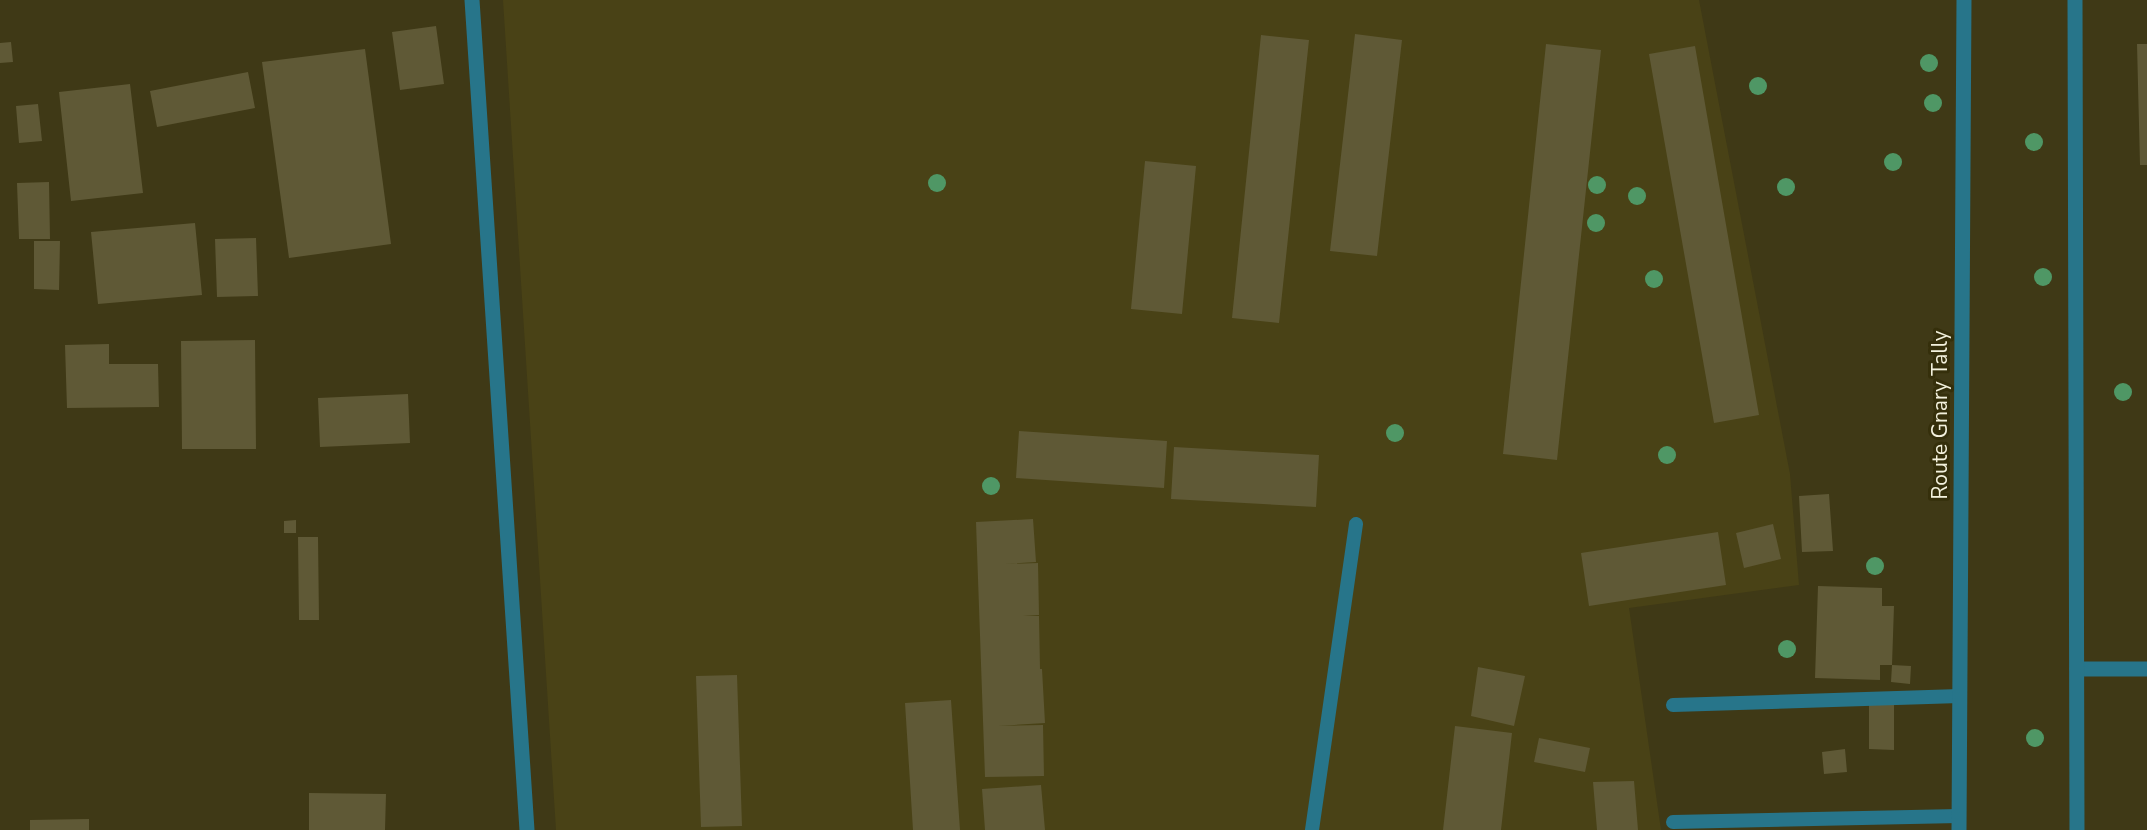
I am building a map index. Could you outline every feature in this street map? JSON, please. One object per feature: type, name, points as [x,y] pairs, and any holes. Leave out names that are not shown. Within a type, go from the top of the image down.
[{"type":"street","points":[[472,0],[527,830]]},
{"type":"street","name":"Route Gnary Tally","points":[[1959,823],[1964,0]]},
{"type":"street","points":[[2075,0],[2077,830]]},
{"type":"street","points":[[2077,669],[2147,669]]},
{"type":"lane","points":[[1312,830],[1356,524]]},
{"type":"lane","points":[[1673,705],[1960,696]]},
{"type":"lane","points":[[1673,822],[1959,823]]},
{"type":"shaded area","points":[[503,0],[1699,0],[1790,474],[1799,585],[1629,608],[1661,830],[556,830]]},
{"type":"building","points":[[436,26],[444,84],[400,90],[392,32]]},
{"type":"building","points":[[1355,34],[1402,40],[1377,256],[1330,251]]},
{"type":"building","points":[[1261,35],[1309,40],[1279,323],[1232,318]]},
{"type":"building","points":[[11,42],[13,62],[0,63],[0,43]]},
{"type":"building","points":[[1546,44],[1601,50],[1557,460],[1503,454]]},
{"type":"building","points":[[2137,44],[2147,44],[2147,165],[2140,165]]},
{"type":"building","points":[[1695,46],[1759,415],[1714,423],[1649,54]]},
{"type":"building","points":[[365,49],[391,244],[289,258],[262,62]]},
{"type":"building","points":[[248,72],[255,108],[157,127],[150,91]]},
{"type":"building","points":[[130,84],[143,193],[71,201],[59,92]]},
{"type":"building","points":[[38,104],[42,141],[19,143],[16,106]]},
{"type":"building","points":[[1145,161],[1196,166],[1182,314],[1131,309]]},
{"type":"building","points":[[49,182],[50,239],[19,239],[17,183]]},
{"type":"building","points":[[195,223],[202,295],[98,304],[91,232]]},
{"type":"building","points":[[256,238],[258,296],[217,297],[215,239]]},
{"type":"building","points":[[34,241],[60,241],[59,290],[34,289]]},
{"type":"building","points":[[255,340],[256,449],[182,449],[181,341]]},
{"type":"building","points":[[109,344],[109,364],[158,364],[159,407],[67,408],[65,345]]},
{"type":"building","points":[[408,394],[410,443],[320,447],[318,398]]},
{"type":"building","points":[[1019,431],[1167,441],[1164,488],[1016,478]]},
{"type":"building","points":[[1174,447],[1319,455],[1316,507],[1171,499]]},
{"type":"building","points":[[1829,494],[1833,551],[1802,552],[1799,496]]},
{"type":"building","points":[[1033,519],[1036,562],[1004,564],[1038,563],[1039,615],[1023,616],[1039,616],[1040,669],[1042,669],[1045,723],[998,726],[1043,725],[1044,776],[985,777],[976,522]]},
{"type":"building","points":[[296,520],[296,533],[284,533],[284,521]]},
{"type":"building","points":[[1773,524],[1781,559],[1744,568],[1736,533]]},
{"type":"building","points":[[1718,532],[1726,585],[1589,606],[1581,553]]},
{"type":"building","points":[[298,537],[318,537],[319,620],[299,620]]},
{"type":"building","points":[[1818,586],[1882,588],[1882,606],[1894,606],[1892,665],[1880,665],[1880,680],[1815,678]]},
{"type":"building","points":[[1892,665],[1911,666],[1910,684],[1891,682]]},
{"type":"building","points":[[1478,667],[1525,676],[1514,726],[1471,716]]},
{"type":"building","points":[[737,675],[742,826],[701,827],[696,676]]},
{"type":"building","points":[[951,700],[960,830],[913,830],[905,703]]},
{"type":"building","points":[[1869,704],[1894,704],[1894,750],[1869,749]]},
{"type":"building","points":[[1455,726],[1512,733],[1501,830],[1443,830]]},
{"type":"building","points":[[1539,738],[1590,748],[1585,772],[1534,762]]},
{"type":"building","points":[[1845,749],[1847,772],[1824,774],[1822,752]]},
{"type":"building","points":[[1634,781],[1638,830],[1597,830],[1593,782]]},
{"type":"building","points":[[1041,785],[1045,830],[985,830],[982,789]]},
{"type":"building","points":[[309,793],[386,794],[385,830],[309,830]]},
{"type":"building","points":[[89,819],[89,830],[30,830],[30,820]]}]
